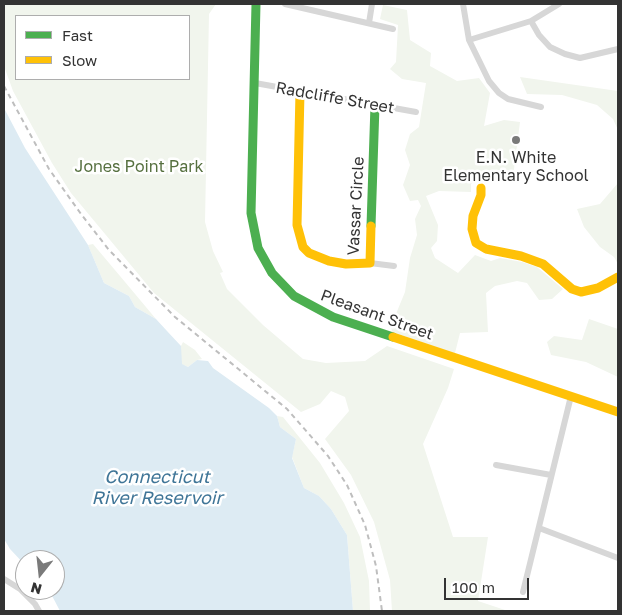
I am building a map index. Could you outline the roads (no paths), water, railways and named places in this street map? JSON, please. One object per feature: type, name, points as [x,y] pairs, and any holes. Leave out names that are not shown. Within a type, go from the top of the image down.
[{"type":"street","name":"Pleasant Street","points":[[256,4],[251,213],[258,248],[272,272],[294,296],[311,307],[351,324],[618,412]]},
{"type":"street","points":[[285,4],[392,29]]},
{"type":"street","points":[[369,23],[372,4]]},
{"type":"street","points":[[463,4],[469,40],[489,81],[508,99],[541,106]]},
{"type":"street","points":[[469,40],[531,21],[559,4]]},
{"type":"street","points":[[531,21],[539,35],[550,47],[565,54],[580,58],[618,49]]},
{"type":"street","name":"Radcliffe Street","points":[[255,83],[416,112]]},
{"type":"street","name":"Vassar Circle","points":[[300,92],[297,225],[304,247],[309,253],[329,261],[346,264],[370,263],[375,105]]},
{"type":"street","points":[[481,188],[481,195],[473,216],[472,229],[476,243],[486,249],[521,256],[543,264],[572,289],[581,292],[598,288],[618,277]]},
{"type":"street","points":[[370,263],[394,266]]},
{"type":"street","points":[[523,592],[571,396]]},
{"type":"street","points":[[496,465],[552,476]]},
{"type":"street","points":[[539,528],[618,558]]},
{"type":"street","points":[[4,579],[20,589],[35,604],[39,611]]},
{"type":"water","name":"Connecticut River Reservoir","points":[[4,108],[25,148],[88,245],[104,283],[129,296],[135,307],[156,319],[181,346],[182,364],[188,367],[197,360],[208,361],[213,368],[269,408],[277,416],[280,427],[296,439],[292,458],[304,488],[319,496],[331,509],[347,535],[353,611],[60,611],[54,600],[65,600],[65,550],[15,550],[15,554],[4,539]]},
{"type":"railway","points":[[4,86],[49,169],[109,250],[175,317],[287,409],[328,456],[347,485],[365,525],[376,566],[382,611]]},
{"type":"place","name":"E.N. White Elementary School","points":[[516,140]]},
{"type":"park label","name":"Jones Point Park","points":[[139,167]]}]
